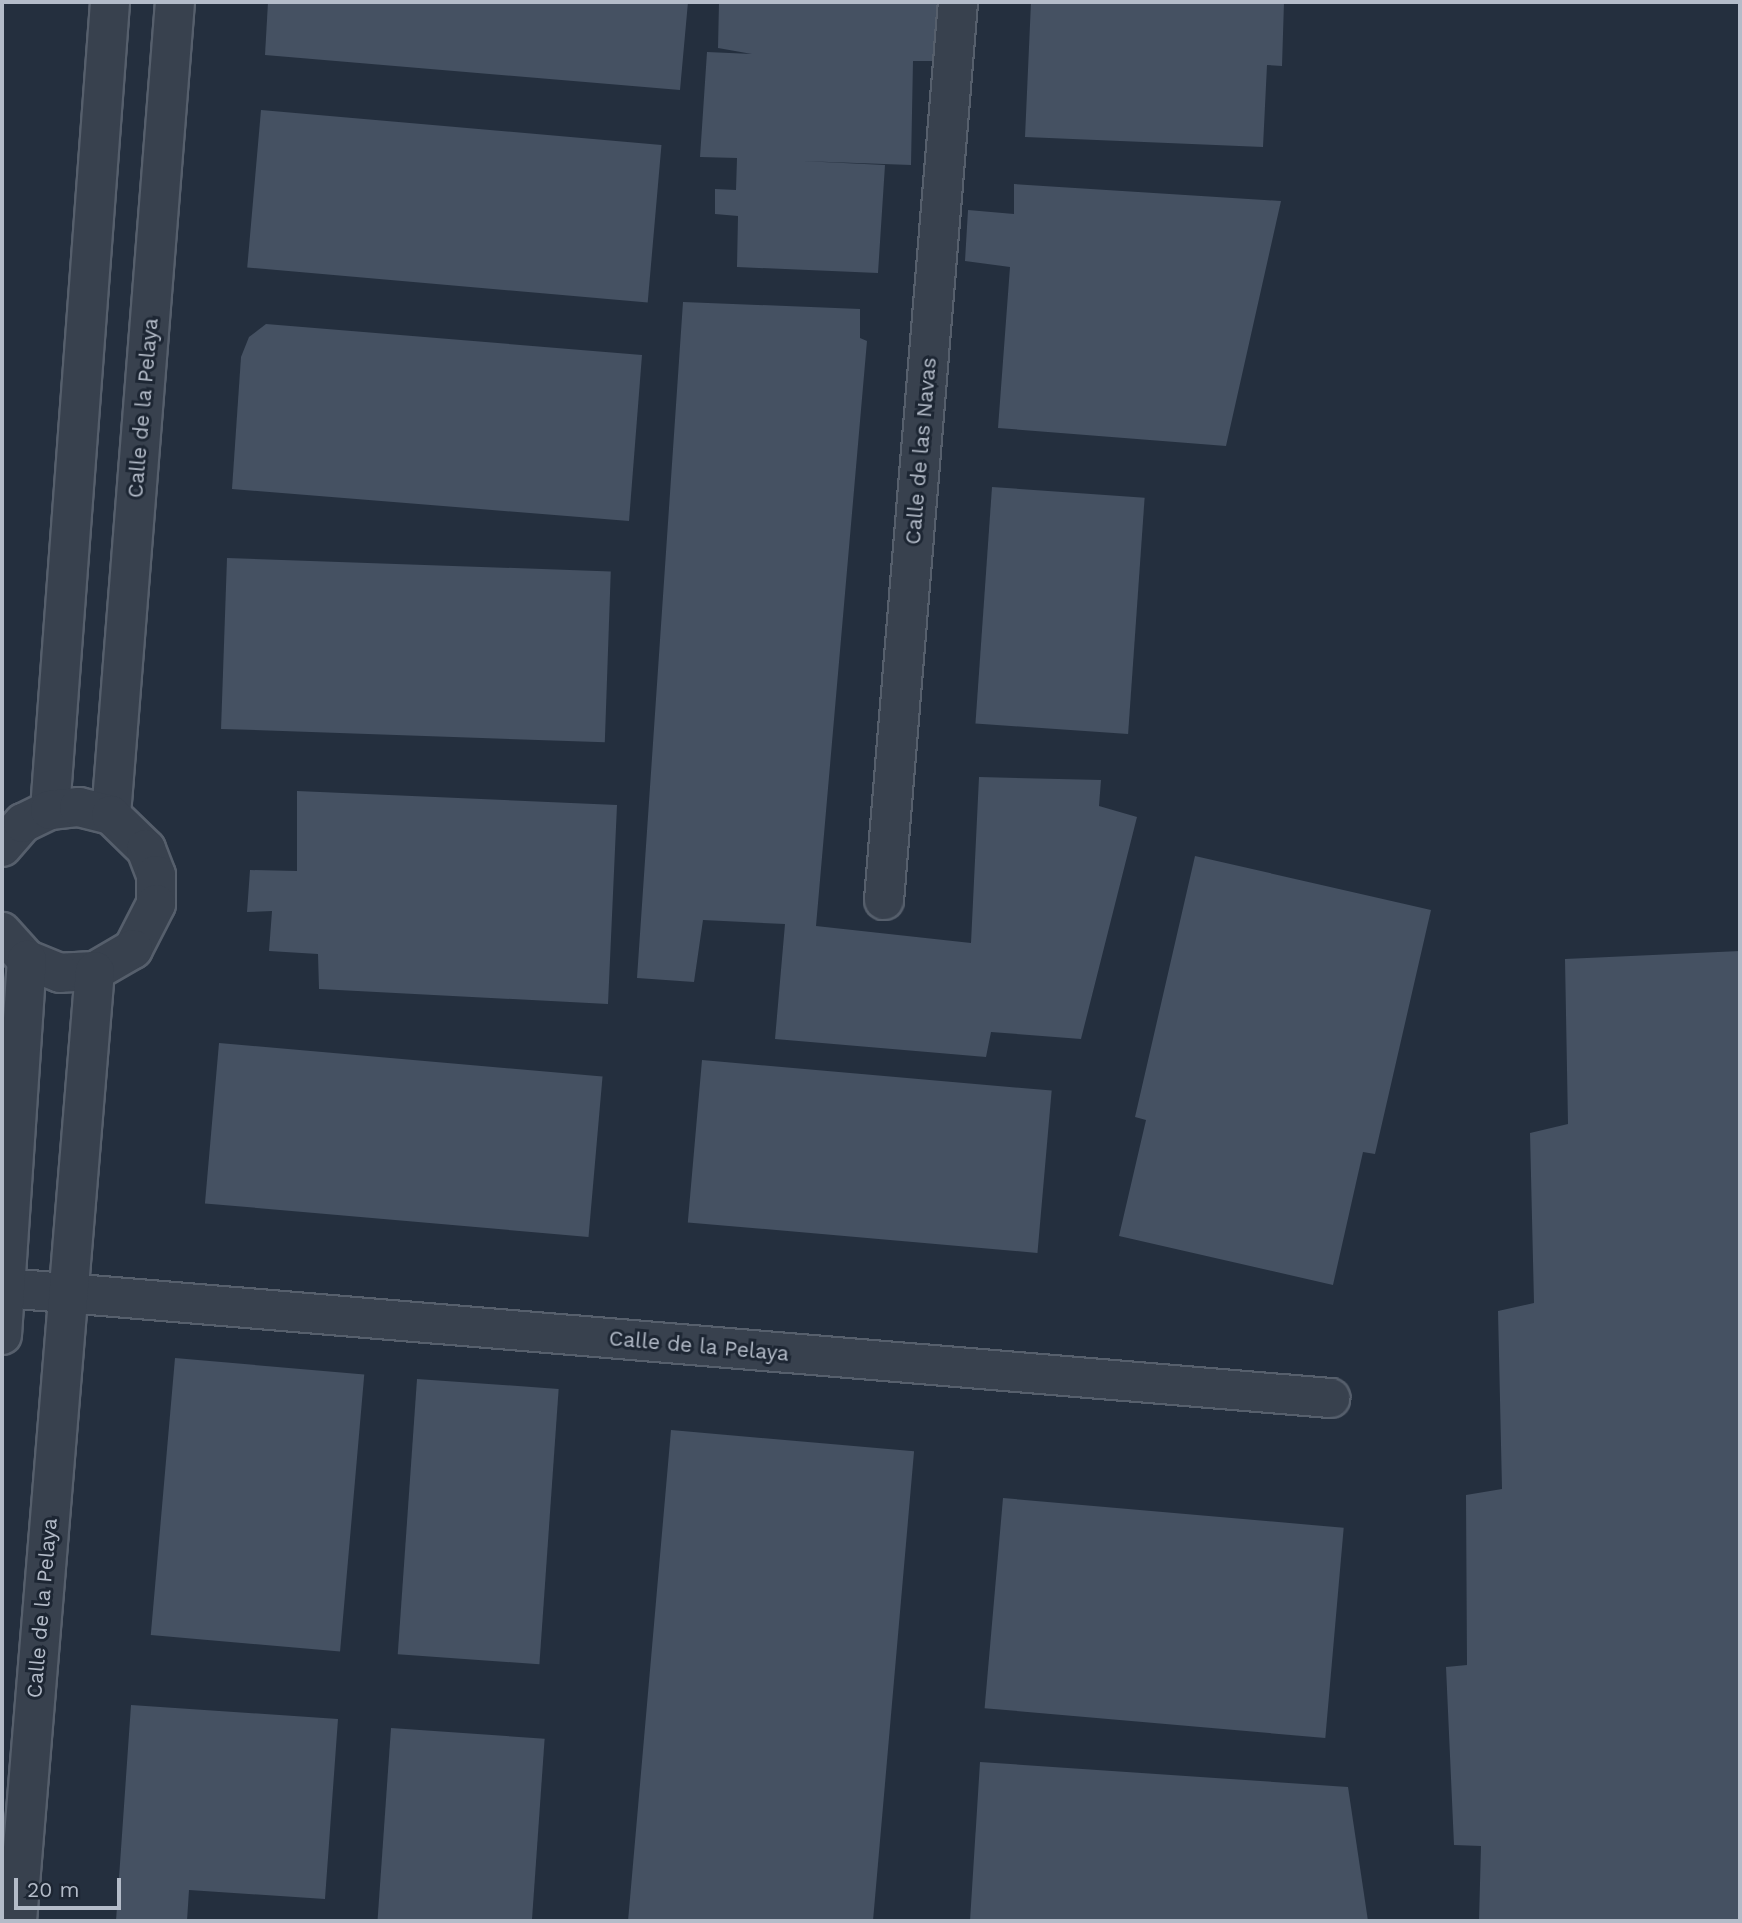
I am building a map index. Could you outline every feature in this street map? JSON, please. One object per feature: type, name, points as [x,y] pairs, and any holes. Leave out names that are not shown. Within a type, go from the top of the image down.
[{"type":"street","points":[[51,810],[110,2]]},
{"type":"street","name":"Calle de la Pelaya","points":[[111,815],[175,2]]},
{"type":"street","name":"Calle de las Navas","points":[[884,900],[958,2]]},
{"type":"street","points":[[2,847],[23,823],[51,810],[79,807],[111,815],[146,849],[156,875],[156,904],[133,949],[95,971],[60,973],[27,960],[2,932]]},
{"type":"street","points":[[2,1335],[27,960]]},
{"type":"street","name":"Calle de la Pelaya","points":[[17,1921],[95,971]]},
{"type":"street","name":"Calle de la Pelaya","points":[[6,1288],[1330,1398]]},
{"type":"building","points":[[268,2],[688,2],[680,90],[265,55]]},
{"type":"building","points":[[719,2],[938,2],[935,61],[913,61],[911,165],[802,161],[885,165],[878,273],[737,267],[738,216],[715,214],[715,189],[736,190],[737,158],[700,157],[707,52],[752,54],[718,48]]},
{"type":"building","points":[[1031,2],[1284,2],[1282,66],[1267,65],[1263,147],[1025,137]]},
{"type":"building","points":[[261,110],[661,145],[648,302],[247,267]]},
{"type":"building","points":[[1014,184],[1281,201],[1226,446],[998,428],[1010,267],[965,261],[968,210],[1014,214]]},
{"type":"building","points":[[683,302],[860,309],[860,338],[867,341],[816,926],[971,943],[979,777],[1101,780],[1099,806],[1137,817],[1081,1039],[991,1032],[986,1057],[775,1039],[785,924],[703,920],[694,982],[637,978]]},
{"type":"building","points":[[266,324],[642,355],[629,521],[232,489],[241,357],[249,337]]},
{"type":"building","points":[[992,487],[1145,498],[1128,734],[975,723]]},
{"type":"building","points":[[227,558],[611,571],[605,742],[221,729]]},
{"type":"building","points":[[297,791],[617,805],[608,1004],[319,989],[318,954],[269,951],[272,911],[247,912],[250,870],[297,871]]},
{"type":"building","points":[[1195,856],[1431,910],[1375,1154],[1363,1152],[1333,1285],[1119,1236],[1146,1120],[1135,1117]]},
{"type":"building","points":[[1740,951],[1740,1921],[1479,1921],[1481,1846],[1454,1845],[1446,1667],[1467,1665],[1466,1495],[1502,1489],[1498,1311],[1534,1303],[1530,1133],[1568,1124],[1565,959]]},
{"type":"building","points":[[219,1043],[603,1077],[589,1237],[205,1203]]},
{"type":"building","points":[[702,1060],[1052,1091],[1037,1253],[688,1222]]},
{"type":"building","points":[[175,1358],[364,1375],[340,1652],[151,1635]]},
{"type":"building","points":[[417,1379],[559,1389],[539,1664],[398,1654]]},
{"type":"building","points":[[671,1430],[914,1451],[873,1921],[628,1921]]},
{"type":"building","points":[[1003,1498],[1344,1528],[1325,1738],[985,1708]]},
{"type":"building","points":[[131,1705],[338,1719],[325,1899],[189,1890],[187,1921],[116,1921]]},
{"type":"building","points":[[391,1728],[545,1739],[532,1921],[378,1921]]},
{"type":"building","points":[[980,1762],[1348,1787],[1368,1921],[970,1921]]}]
